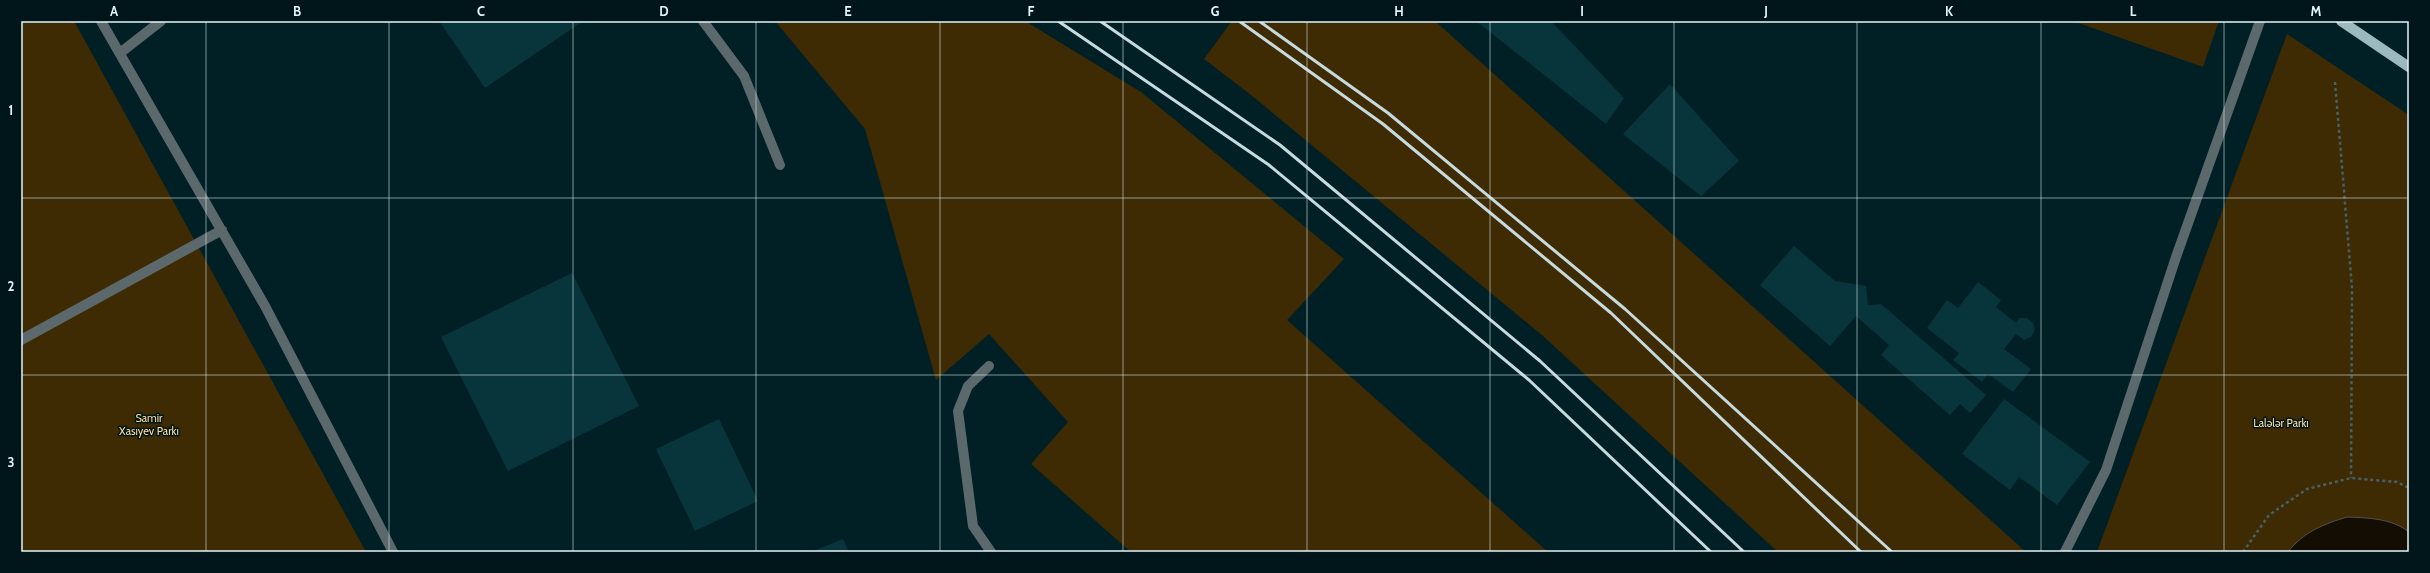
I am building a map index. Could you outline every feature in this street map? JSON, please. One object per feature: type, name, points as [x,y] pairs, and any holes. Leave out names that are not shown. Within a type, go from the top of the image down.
[{"type":"main road","points":[[2341,21],[2409,67]]},
{"type":"lane","points":[[101,21],[265,306],[393,552]]},
{"type":"lane","points":[[120,53],[161,21]]},
{"type":"lane","points":[[703,21],[744,76],[780,165]]},
{"type":"lane","points":[[2065,552],[2106,470],[2176,257],[2260,21]]},
{"type":"lane","points":[[21,340],[222,230]]},
{"type":"lane","points":[[989,366],[968,386],[958,411],[973,526],[991,552]]},
{"type":"path","points":[[2335,82],[2352,288],[2351,478]]},
{"type":"path","points":[[2243,552],[2269,515],[2307,489],[2351,478],[2397,482],[2409,488]]},
{"type":"green space","name":"Samir Xasıyev Parkı","points":[[21,21],[74,21],[366,552],[21,552]]},
{"type":"green space","points":[[775,21],[1025,21],[1141,92],[1344,259],[1287,320],[1548,552],[1131,552],[1031,464],[1068,422],[989,334],[936,380],[865,129]]},
{"type":"green space","points":[[1232,21],[1435,21],[2026,552],[1778,552],[1543,336],[1251,95],[1204,59]]},
{"type":"green space","points":[[2073,21],[2219,21],[2203,67]]},
{"type":"green space","name":"Lalələr Parkı","points":[[2287,34],[2409,115],[2409,552],[2097,552]]},
{"type":"shaded area","points":[[2347,517],[2387,521],[2402,527],[2409,532],[2409,552],[2288,552],[2307,534]]},
{"type":"building","points":[[439,21],[583,21],[485,88]]},
{"type":"building","points":[[1476,21],[1551,21],[1624,98],[1606,124]]},
{"type":"building","points":[[1670,84],[1739,161],[1701,196],[1623,134]]},
{"type":"building","points":[[1794,246],[1835,281],[1866,286],[1868,305],[1881,304],[1986,395],[1970,413],[1960,404],[1950,415],[1881,355],[1889,345],[1856,316],[1830,346],[1760,285]]},
{"type":"building","points":[[572,273],[639,406],[508,471],[441,337]]},
{"type":"building","points":[[1978,282],[2001,300],[1996,307],[2016,323],[2020,318],[2027,318],[2033,323],[2035,330],[2031,337],[2024,340],[2016,334],[2004,349],[2031,369],[2013,392],[1988,374],[1982,382],[1953,360],[1959,353],[1927,328],[1947,300],[1958,308]]},
{"type":"building","points":[[2004,399],[2090,462],[2057,505],[2019,477],[2010,490],[1962,454]]},
{"type":"building","points":[[719,419],[758,501],[695,531],[656,449]]},
{"type":"building","points":[[843,539],[849,552],[811,552]]},
{"type":"railway","points":[[1058,21],[1269,165],[1529,380],[1711,552]]},
{"type":"railway","points":[[1100,21],[1280,145],[1540,361],[1744,552]]},
{"type":"railway","points":[[1239,21],[1383,124],[1611,313],[1861,552]]},
{"type":"railway","points":[[1259,21],[1388,113],[1625,309],[1892,552]]}]
